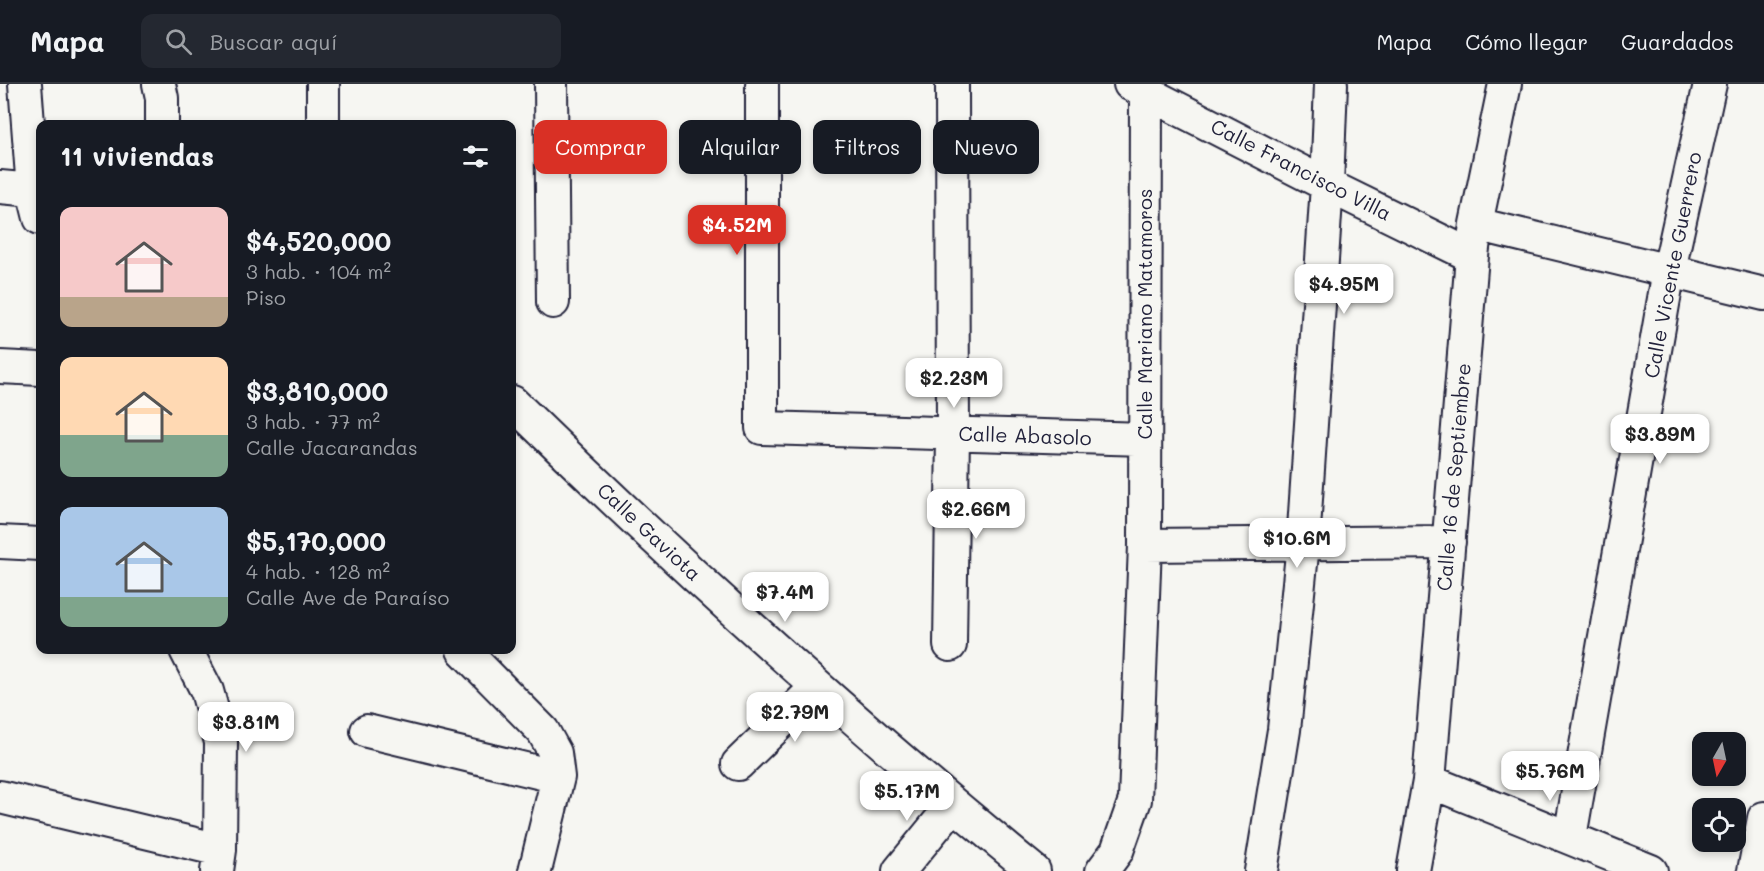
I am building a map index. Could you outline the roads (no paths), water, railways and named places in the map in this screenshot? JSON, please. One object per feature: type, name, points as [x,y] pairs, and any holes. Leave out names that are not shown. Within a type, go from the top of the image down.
[{"type":"street","points":[[25,84],[36,194]]},
{"type":"street","points":[[159,84],[162,98],[162,120]]},
{"type":"street","points":[[551,84],[553,302]]},
{"type":"street","name":"Calle Abasolo","points":[[762,84],[762,428],[1145,439]]},
{"type":"street","points":[[950,645],[953,434],[952,84]]},
{"type":"street","points":[[1261,871],[1284,730],[1303,544],[1328,185],[1331,84]]},
{"type":"street","name":"Calle 16 de Septiembre","points":[[1413,871],[1429,781],[1472,256],[1476,224],[1505,84]]},
{"type":"street","name":"Calle Vicente Guerrero","points":[[1570,837],[1669,270],[1710,84]]},
{"type":"street","name":"Calle Francisco Villa","points":[[1141,87],[1328,185],[1472,256]]},
{"type":"street","name":"Calle Mariano Matamoros","points":[[1102,871],[1117,850],[1135,800],[1145,545],[1141,87]]},
{"type":"street","points":[[0,187],[36,204]]},
{"type":"street","points":[[1476,224],[1764,294]]},
{"type":"street","points":[[0,367],[36,369]]},
{"type":"street","name":"Calle Gaviota","points":[[516,406],[583,471],[817,687],[953,805],[1034,871]]},
{"type":"street","points":[[0,542],[36,544]]},
{"type":"street","points":[[1145,545],[1449,542]]},
{"type":"street","points":[[0,796],[219,860],[221,742],[207,691],[188,654]]},
{"type":"street","points":[[467,654],[543,731],[555,753],[558,777],[535,871]]},
{"type":"street","points":[[738,764],[817,687]]},
{"type":"street","points":[[366,731],[558,777]]},
{"type":"street","points":[[1429,781],[1651,871]]},
{"type":"street","points":[[899,871],[953,805]]},
{"type":"street","points":[[1754,871],[1764,818]]}]
